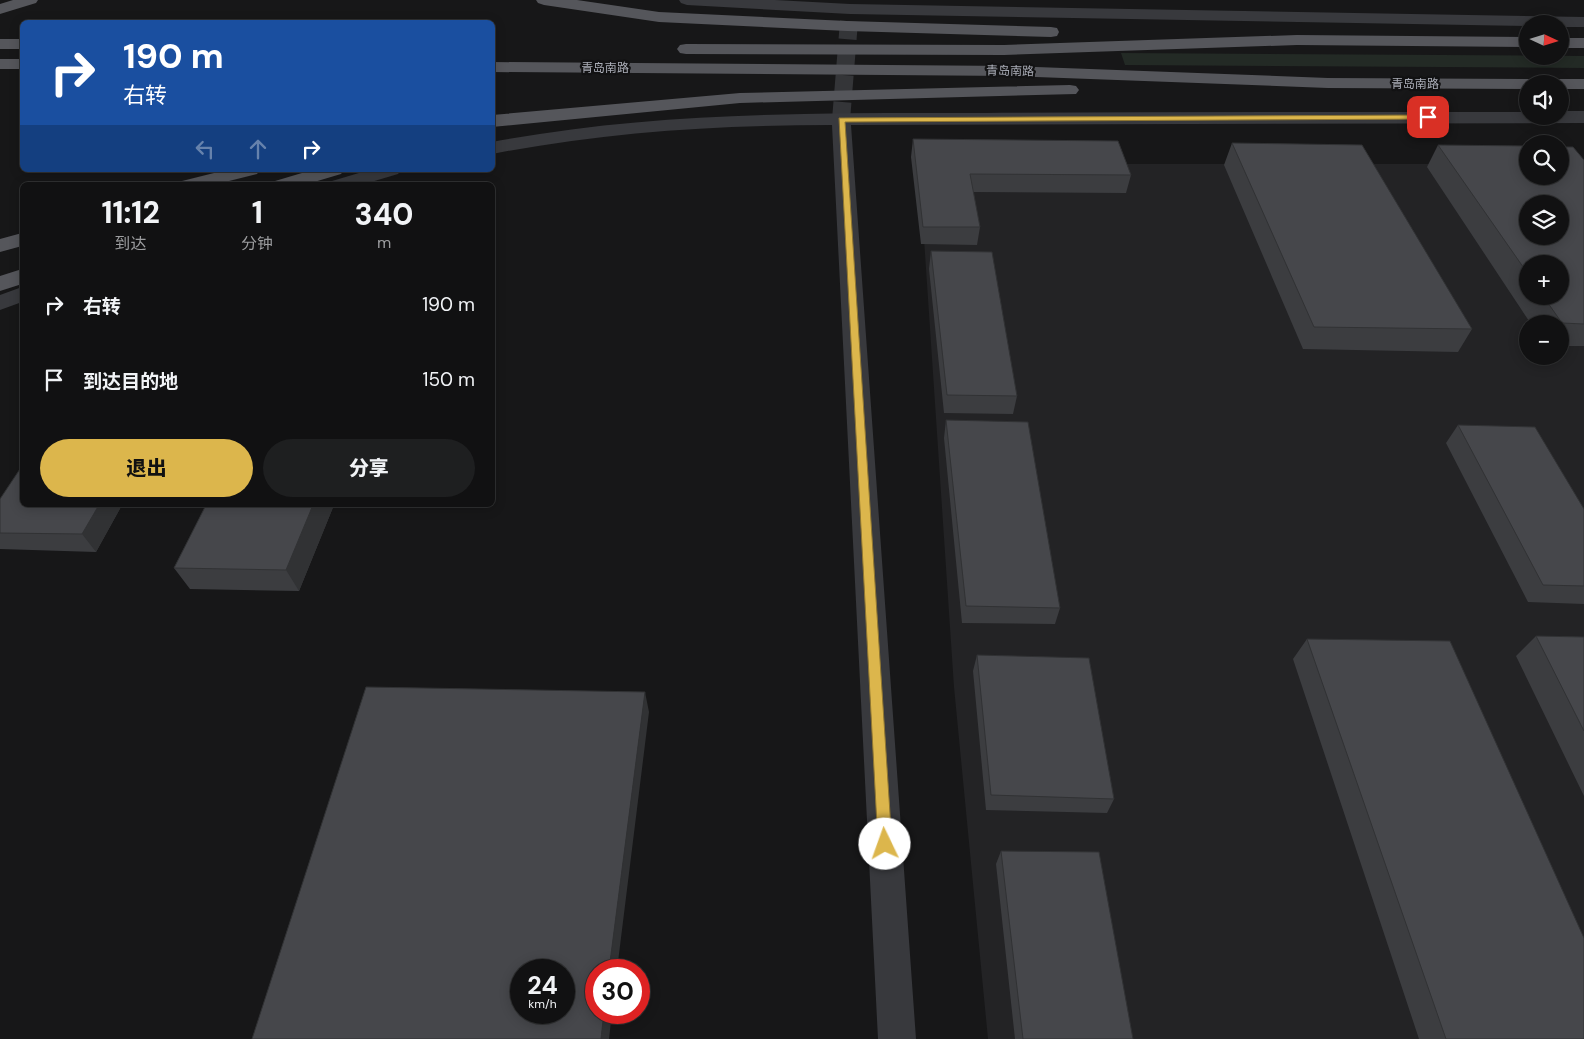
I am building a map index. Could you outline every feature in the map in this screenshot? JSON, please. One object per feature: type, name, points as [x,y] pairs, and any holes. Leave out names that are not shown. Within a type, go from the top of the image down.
[{"type":"main road","points":[[0,9],[30,0]]},
{"type":"main road","points":[[544,0],[659,17],[857,26],[1297,40]]},
{"type":"main road","name":"青岛南路","points":[[670,49],[1004,50],[1297,40],[1519,42]]},
{"type":"main road","points":[[1569,43],[1584,43]]},
{"type":"main road","points":[[0,44],[20,44]]},
{"type":"main road","points":[[0,64],[20,64]]},
{"type":"main road","name":"青岛南路","points":[[495,67],[1012,71],[1328,83],[1519,84]]},
{"type":"main road","points":[[495,121],[740,98],[1328,83]]},
{"type":"main road","points":[[1569,84],[1584,84]]},
{"type":"main road","points":[[495,130],[610,111]]},
{"type":"main road","points":[[201,182],[242,172]]},
{"type":"main road","points":[[292,182],[327,172]]},
{"type":"main road","points":[[0,246],[20,240]]},
{"type":"main road","points":[[0,284],[20,277]]},
{"type":"street","points":[[687,0],[860,9],[1584,22]]},
{"type":"street","points":[[495,147],[538,138],[690,122],[1584,117]]},
{"type":"street","points":[[841,120],[897,1039]]},
{"type":"street","points":[[349,182],[384,172]]},
{"type":"street","points":[[0,302],[20,295]]},
{"type":"shaded area","points":[[1121,53],[1519,56],[1519,65],[1569,65],[1569,56],[1584,56],[1584,68],[1125,65]]},
{"type":"shaded area","points":[[919,164],[1519,164],[1519,185],[1569,185],[1569,172],[1584,164],[1584,1039],[988,1039],[954,687]]},
{"type":"building","points":[[913,139],[1118,141],[1131,175],[970,174],[980,227],[923,227]]},
{"type":"building","points":[[1232,143],[1362,145],[1472,329],[1314,327]]},
{"type":"building","points":[[1438,145],[1519,146],[1519,185],[1569,185],[1569,147],[1573,147],[1584,160],[1584,324],[1569,323],[1569,315],[1556,315],[1549,305],[1569,305],[1569,255],[1519,255],[1519,261]]},
{"type":"building","points":[[931,251],[992,252],[1017,396],[947,395]]},
{"type":"building","points":[[946,420],[1028,422],[1060,608],[966,606]]},
{"type":"building","points":[[1458,425],[1535,427],[1584,509],[1584,586],[1543,585]]},
{"type":"building","points":[[20,469],[20,507],[98,507],[82,534],[0,533],[0,499]]},
{"type":"building","points":[[205,507],[312,507],[286,570],[174,568]]},
{"type":"building","points":[[1536,636],[1584,637],[1584,731]]},
{"type":"building","points":[[1307,639],[1450,641],[1584,938],[1584,1039],[1446,1039]]},
{"type":"building","points":[[977,655],[1089,658],[1114,799],[991,795]]},
{"type":"building","points":[[366,687],[645,692],[610,959],[585,959],[585,1024],[603,1024],[601,1039],[252,1039]]},
{"type":"building","points":[[1001,851],[1099,852],[1133,1039],[1023,1039]]},
{"type":"tunnel","points":[[841,120],[850,9]]},
{"type":"route","points":[[885,844],[841,120],[1428,117]]}]
